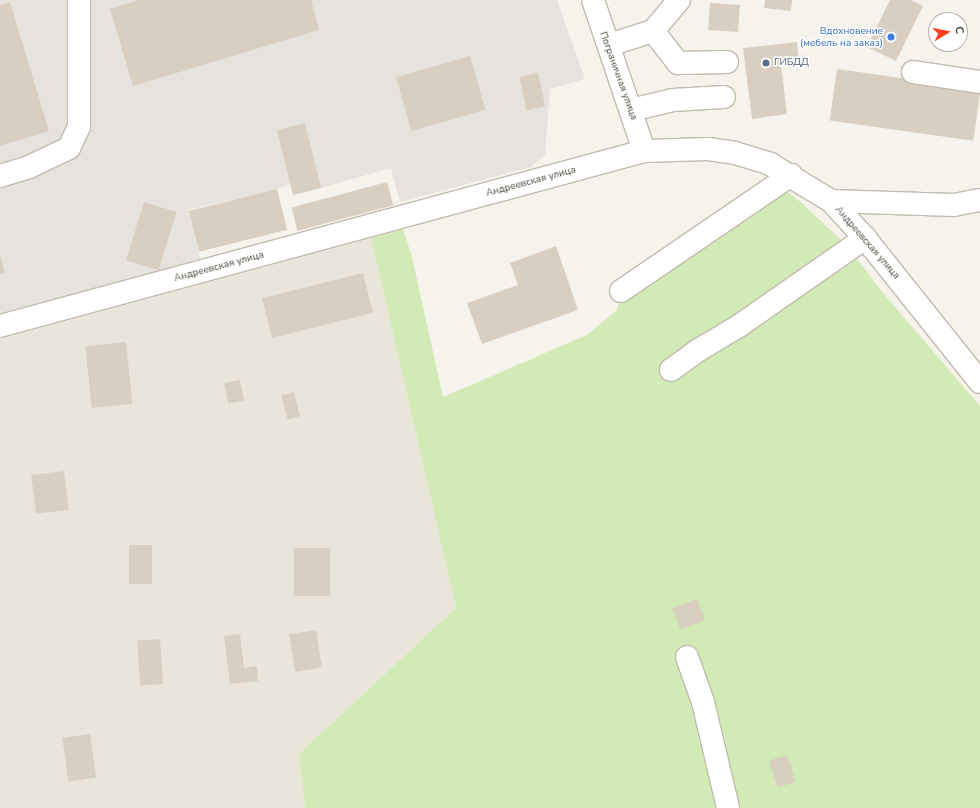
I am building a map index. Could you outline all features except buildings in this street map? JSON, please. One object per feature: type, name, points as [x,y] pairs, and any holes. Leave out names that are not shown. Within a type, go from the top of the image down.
[{"type":"street","points":[[0,176],[29,166],[69,148],[79,127],[79,0]]},
{"type":"street","points":[[581,0],[600,24]]},
{"type":"street","name":"Пограничная улица","points":[[593,0],[644,152]]},
{"type":"street","points":[[608,45],[653,31],[679,0]]},
{"type":"street","points":[[653,31],[678,63],[728,62]]},
{"type":"street","points":[[913,72],[980,82]]},
{"type":"street","points":[[631,110],[673,100],[724,97]]},
{"type":"street","name":"Андреевская улица","points":[[0,326],[644,152],[708,149],[735,153],[763,162],[791,175],[831,201],[865,238],[980,382]]},
{"type":"street","points":[[621,291],[791,175]]},
{"type":"street","points":[[831,201],[954,205],[980,200]]},
{"type":"street","points":[[671,370],[697,351],[739,326],[865,238]]},
{"type":"street","points":[[687,657],[703,702],[728,808]]},
{"type":"shaded area","points":[[0,0],[557,0],[585,79],[550,89],[545,155],[531,167],[400,202],[391,168],[321,188],[305,123],[277,130],[291,183],[277,189],[188,210],[201,263],[0,313]]},
{"type":"shaded area","points":[[371,238],[456,608],[299,754],[305,808],[0,808],[0,339]]},
{"type":"green space","points":[[776,183],[803,204],[847,246],[883,293],[980,406],[980,808],[305,808],[299,754],[456,608],[371,238],[403,229],[412,257],[443,397],[587,335],[617,310],[624,283],[711,215]]},
{"type":"place","name":"Вдохновение (мебель на заказ)","points":[[891,37]]},
{"type":"place","name":"ГИБДД","points":[[766,63]]}]
